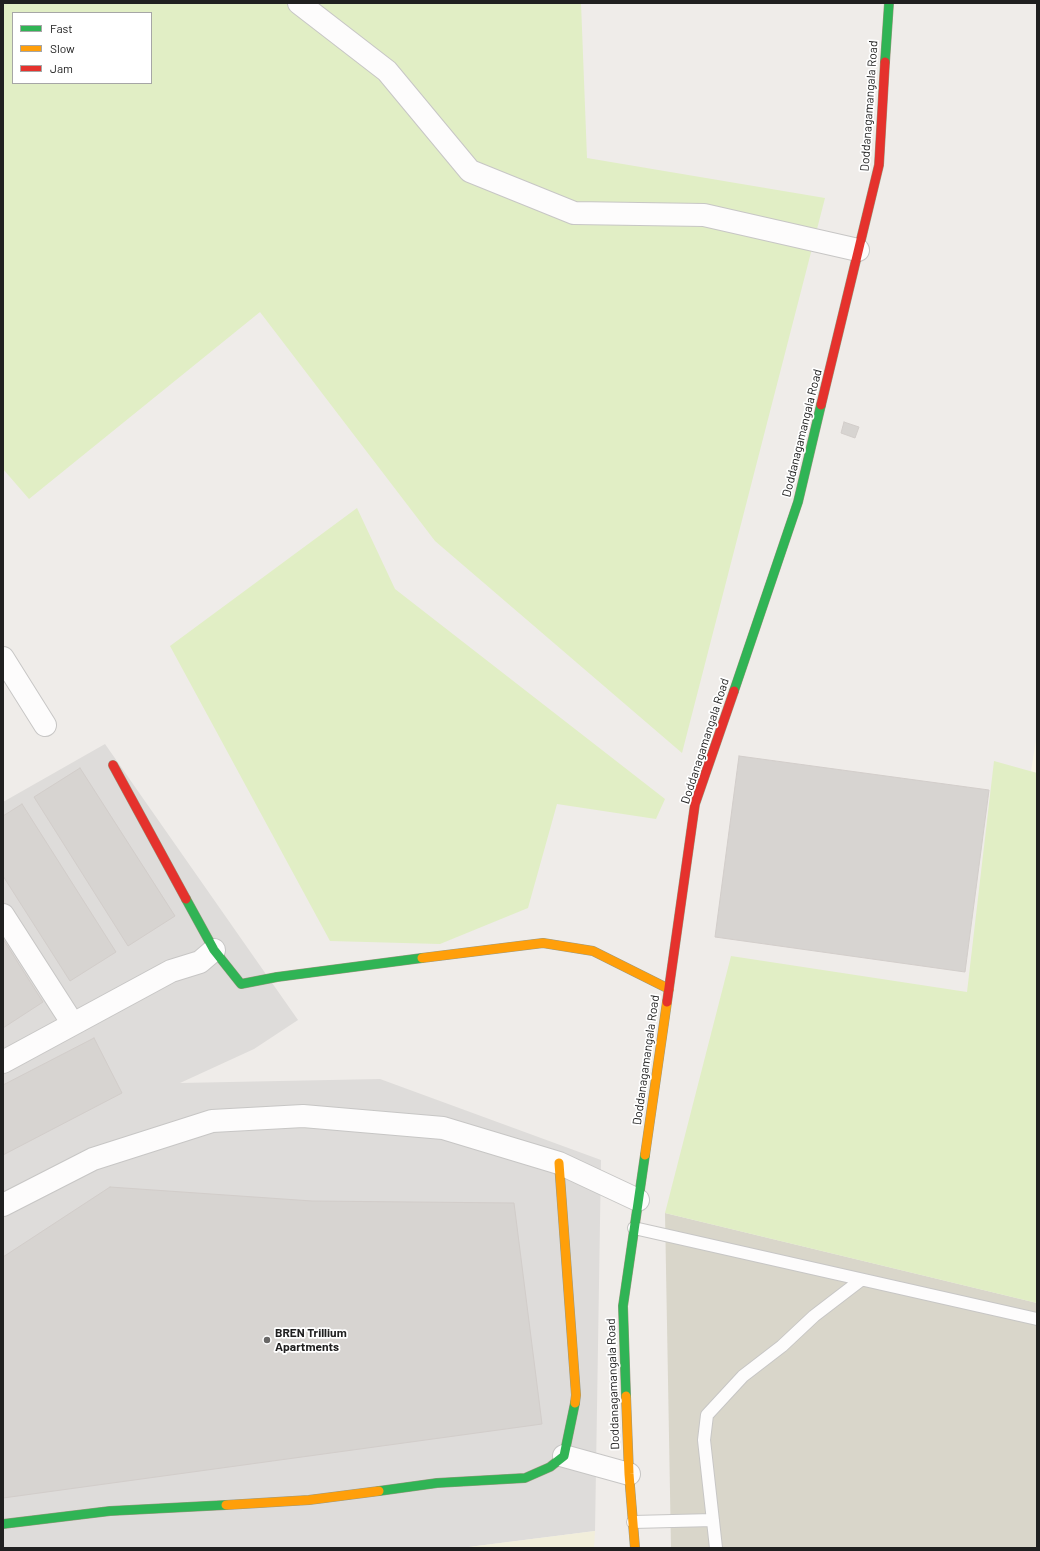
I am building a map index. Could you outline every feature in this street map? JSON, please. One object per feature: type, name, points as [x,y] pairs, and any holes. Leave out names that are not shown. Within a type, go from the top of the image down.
[{"type":"street","points":[[299,3],[387,71],[470,170],[574,213],[704,215],[858,250]]},
{"type":"street","name":"Doddanagamangala Road","points":[[636,1548],[629,1474],[622,1306],[696,804],[798,502],[878,165],[889,3]]},
{"type":"street","points":[[3,658],[45,725]]},
{"type":"street","points":[[113,765],[214,950],[241,984],[285,976],[543,943],[593,951],[669,989]]},
{"type":"street","points":[[3,915],[73,1024]]},
{"type":"street","points":[[3,1062],[171,970],[200,962],[214,950]]},
{"type":"street","points":[[3,1205],[93,1159],[212,1121],[303,1116],[443,1128],[559,1163],[638,1200]]},
{"type":"street","points":[[3,1524],[110,1511],[309,1500],[437,1483],[525,1478],[550,1467],[564,1456],[576,1395],[559,1163]]},
{"type":"street","points":[[564,1456],[629,1474]]},
{"type":"lane","points":[[634,1228],[1037,1319]]},
{"type":"lane","points":[[716,1548],[704,1440],[707,1415],[743,1376],[861,1280]]},
{"type":"lane","points":[[633,1522],[713,1520]]},
{"type":"shaded area","points":[[1037,734],[1037,773],[1031,771]]},
{"type":"shaded area","name":"BREN Trillium Apartments","points":[[105,744],[298,1020],[254,1049],[180,1083],[380,1079],[601,1160],[595,1531],[461,1548],[3,1548],[3,802]]},
{"type":"shaded area","points":[[665,1213],[1037,1303],[1037,1548],[671,1548]]},
{"type":"shaded area","points":[[595,1531],[594,1548],[461,1548]]},
{"type":"green space","points":[[3,3],[581,3],[587,158],[825,198],[682,753],[435,541],[260,312],[29,499],[3,469]]},
{"type":"green space","points":[[357,508],[395,589],[665,799],[656,819],[557,804],[528,908],[440,944],[330,941],[170,646]]},
{"type":"green space","points":[[994,761],[1037,773],[1037,1303],[665,1213],[731,956],[967,992]]},
{"type":"building","points":[[844,422],[859,427],[855,438],[841,433]]},
{"type":"building","points":[[739,756],[989,790],[965,972],[715,937]]},
{"type":"building","points":[[80,768],[175,916],[128,946],[34,797]]},
{"type":"building","points":[[22,804],[116,952],[70,981],[3,876],[3,816]]},
{"type":"building","points":[[3,939],[43,1002],[3,1028]]},
{"type":"building","points":[[94,1038],[122,1093],[3,1155],[3,1085]]},
{"type":"building","name":"BREN Trillium Apartments","points":[[110,1187],[312,1201],[514,1203],[542,1424],[3,1498],[3,1257]]},
{"type":"traffic: fast","points":[[885,62],[889,3]]},
{"type":"traffic: fast","points":[[734,691],[798,502],[821,405]]},
{"type":"traffic: fast","points":[[186,899],[214,950],[241,984],[277,977],[422,958]]},
{"type":"traffic: fast","points":[[626,1396],[623,1306],[645,1155]]},
{"type":"traffic: fast","points":[[379,1491],[437,1483],[525,1478],[550,1467],[564,1456],[575,1403]]},
{"type":"traffic: fast","points":[[3,1524],[110,1511],[226,1505]]},
{"type":"traffic: slow","points":[[422,958],[543,943],[593,951],[669,989]]},
{"type":"traffic: slow","points":[[645,1155],[667,1002]]},
{"type":"traffic: slow","points":[[559,1163],[576,1395],[575,1403]]},
{"type":"traffic: slow","points":[[626,1396],[629,1474],[635,1548]]},
{"type":"traffic: slow","points":[[226,1505],[309,1500],[379,1491]]},
{"type":"traffic: jam","points":[[821,405],[879,165],[885,62]]},
{"type":"traffic: jam","points":[[667,1002],[695,804],[734,691]]},
{"type":"traffic: jam","points":[[113,765],[186,899]]},
{"type":"place","name":"BREN Trillium Apartments","points":[[267,1340]]}]
